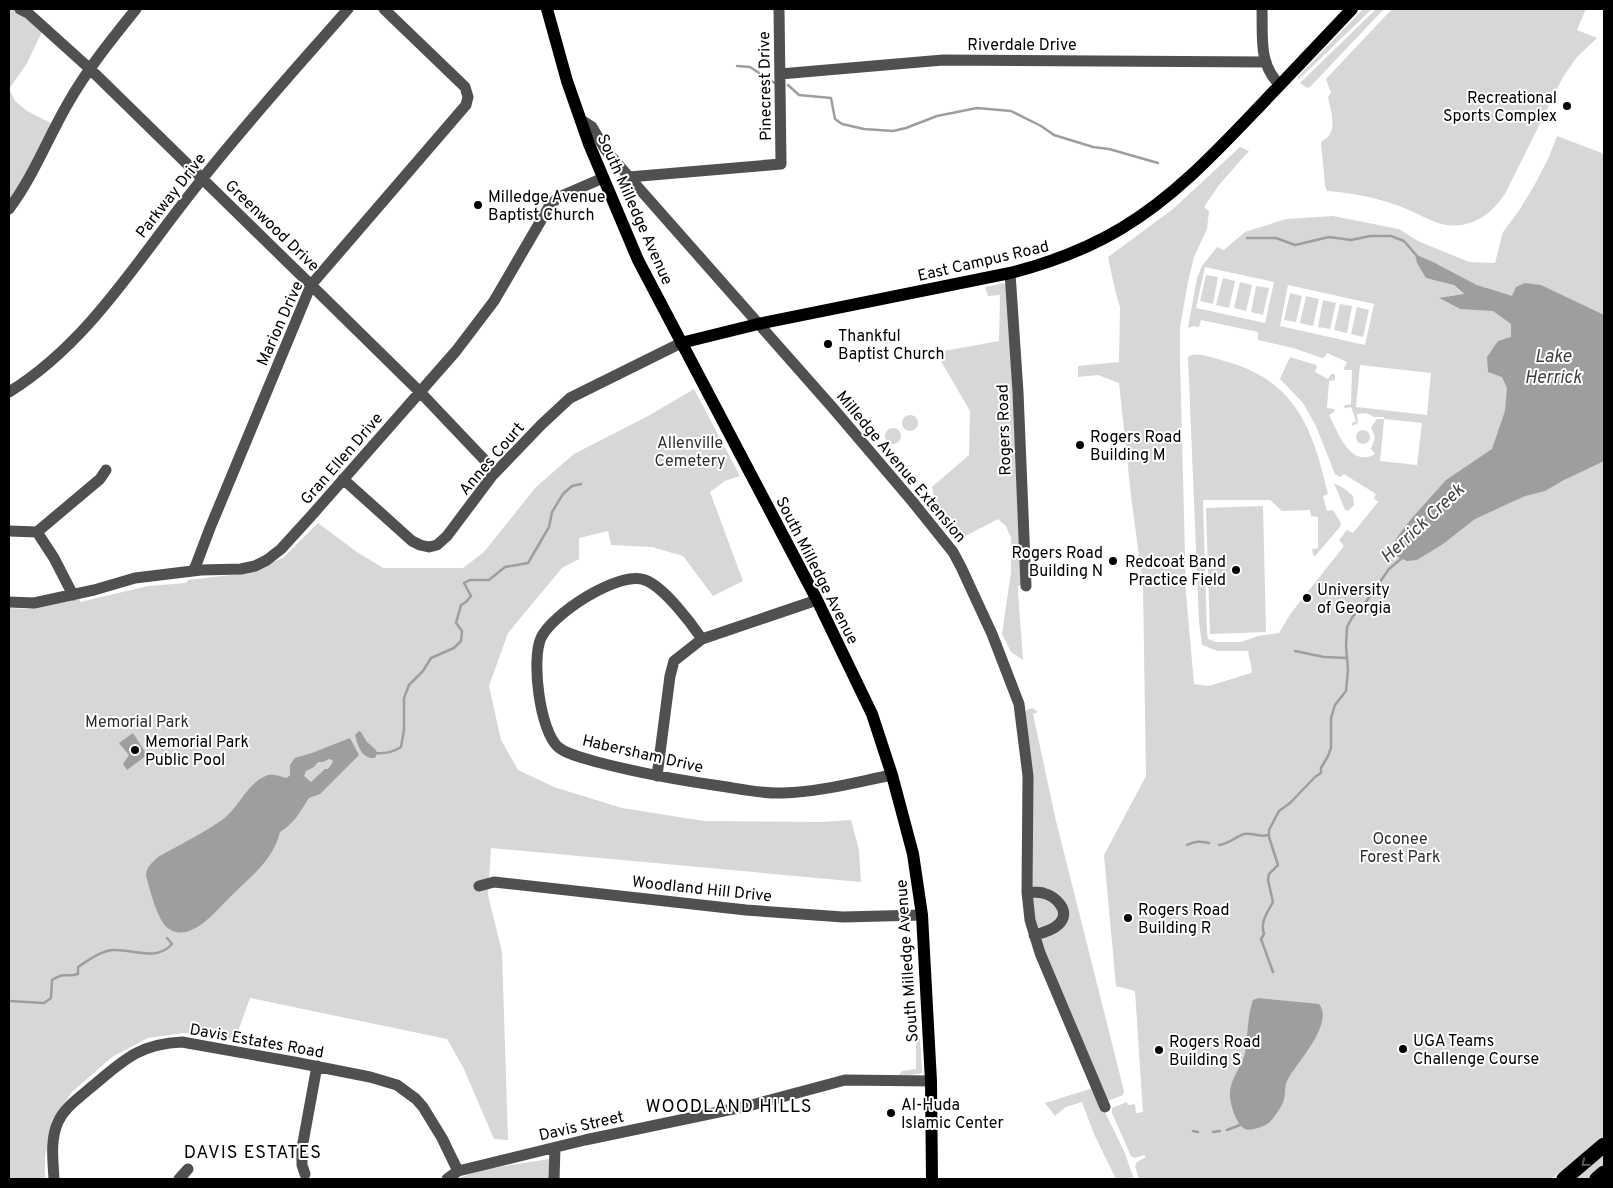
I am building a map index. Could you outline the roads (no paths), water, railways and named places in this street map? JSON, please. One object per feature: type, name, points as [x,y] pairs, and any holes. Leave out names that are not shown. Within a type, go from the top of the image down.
[{"type":"highway","points":[[1564,1179],[1604,1145]]},
{"type":"highway","points":[[1597,1179],[1604,1173]]},
{"type":"main road","name":"South Milledge Avenue","points":[[547,9],[580,120],[638,260],[817,600],[872,714],[892,775],[912,854],[922,915],[930,1081],[932,1179]]},
{"type":"main road","name":"East Campus Road","points":[[681,343],[758,324],[1010,274],[1048,263],[1087,247],[1129,224],[1172,193],[1231,136],[1352,9]]},
{"type":"street","name":"Greenwood Drive","points":[[20,9],[28,13],[89,68],[420,392],[496,472]]},
{"type":"street","points":[[9,209],[35,169],[66,106],[89,68],[136,9]]},
{"type":"street","name":"Parkway Drive","points":[[9,392],[45,366],[107,304],[202,178],[348,9]]},
{"type":"street","name":"Marion Drive","points":[[192,571],[311,285],[466,105],[468,97],[465,87],[384,9]]},
{"type":"street","name":"Pinecrest Drive","points":[[629,178],[781,164],[780,9]]},
{"type":"street","points":[[1262,9],[1263,57],[1270,74],[1280,85]]},
{"type":"street","name":"Riverdale Drive","points":[[780,74],[943,60],[1265,62]]},
{"type":"street","name":"Milledge Avenue Extension","points":[[580,120],[592,127],[606,149],[629,178],[912,501],[953,552],[961,567],[992,634],[1019,704],[1028,776],[1027,892],[1030,920],[1054,989],[1105,1107]]},
{"type":"street","name":"Gran Ellen Drive","points":[[9,602],[34,604],[135,578],[192,571],[241,570],[267,560],[280,549],[456,351],[485,314],[550,205],[559,197],[603,178]]},
{"type":"street","name":"Rogers Road","points":[[1010,274],[1018,392],[1026,586]]},
{"type":"street","name":"Annes Court","points":[[343,479],[412,541],[420,545],[436,545],[447,536],[496,472],[570,398],[681,343]]},
{"type":"street","points":[[9,532],[37,532],[100,479],[106,470]]},
{"type":"street","points":[[37,532],[54,558],[73,595]]},
{"type":"street","name":"Habersham Drive","points":[[702,639],[691,622],[673,603],[652,583],[639,578],[623,579],[607,586],[567,610],[554,621],[541,639],[536,661],[544,722],[551,739],[559,748],[574,755],[615,766],[657,776],[781,794],[811,792],[892,775]]},
{"type":"street","points":[[657,776],[670,676],[674,661],[702,639],[817,600]]},
{"type":"street","name":"Woodland Hill Drive","points":[[479,886],[494,882],[746,910],[843,917],[922,915]]},
{"type":"street","points":[[1027,892],[1042,893],[1053,897],[1059,901],[1064,914],[1058,925],[1034,935]]},
{"type":"street","name":"Davis Estates Road","points":[[54,1179],[53,1140],[58,1123],[66,1110],[117,1065],[134,1054],[165,1043],[189,1043],[316,1066],[397,1085],[416,1099],[432,1121],[458,1171]]},
{"type":"street","points":[[305,1174],[302,1165],[302,1148],[316,1066]]},
{"type":"street","name":"Davis Street","points":[[447,1179],[458,1171],[752,1105],[845,1080],[930,1081]]},
{"type":"street","points":[[554,1179],[555,1148]]},
{"type":"street","points":[[179,1179],[188,1169]]},
{"type":"water","name":"Lake Herrick","points":[[1415,254],[1477,285],[1512,296],[1516,287],[1525,283],[1541,285],[1604,315],[1604,461],[1545,491],[1525,496],[1475,519],[1443,544],[1417,560],[1407,561],[1398,557],[1392,547],[1398,536],[1446,480],[1492,449],[1505,411],[1507,388],[1502,377],[1488,372],[1487,357],[1498,341],[1511,337],[1511,324],[1493,311],[1460,309],[1439,298],[1464,294],[1454,285],[1426,278],[1417,263]]},
{"type":"water","points":[[359,731],[376,750],[375,758],[367,757],[361,751],[355,735]]},
{"type":"water","name":"Memorial Park Public Pool","points":[[133,733],[147,755],[127,770],[123,764],[129,755],[119,743]]},
{"type":"water","points":[[350,738],[359,755],[320,794],[309,798],[296,818],[280,832],[272,852],[266,860],[210,917],[194,929],[186,932],[177,932],[169,929],[161,919],[146,876],[150,865],[158,857],[222,820],[260,779],[268,775],[287,778],[290,775],[290,765],[295,758]],"holes":[[[332,760],[333,762],[328,769],[325,769],[311,782],[304,776],[306,771],[314,767],[318,762]]]},
{"type":"water","points":[[1258,998],[1319,1004],[1323,1012],[1318,1033],[1287,1081],[1285,1097],[1277,1113],[1265,1125],[1245,1129],[1236,1118],[1230,1092],[1232,1082],[1245,1053],[1251,1006],[1253,1000]]},
{"type":"waterway","points":[[737,66],[750,67],[776,84]]},
{"type":"waterway","points":[[788,85],[799,95],[831,98],[835,119],[842,124],[864,129],[893,131],[937,116],[977,108],[1011,111],[1041,126],[1054,135],[1158,163]]},
{"type":"waterway","points":[[1247,238],[1276,238],[1295,245],[1329,237],[1351,240],[1370,236],[1391,236],[1404,241],[1417,256]]},
{"type":"waterway","points":[[374,753],[388,753],[401,747],[404,730],[404,698],[409,685],[423,671],[431,658],[454,648],[461,641],[462,631],[456,623],[461,605],[471,596],[464,583],[470,580],[489,580],[505,567],[528,563],[549,527],[552,512],[563,494],[572,486],[581,484]]},
{"type":"waterway","name":"Herrick Creek","points":[[1273,972],[1261,939],[1264,934],[1263,925],[1265,918],[1273,902],[1268,880],[1269,874],[1278,865],[1269,837],[1269,830],[1279,811],[1321,773],[1321,768],[1331,748],[1331,718],[1335,705],[1346,691],[1348,670],[1347,627],[1353,616],[1363,606],[1389,569],[1402,558]]},
{"type":"waterway","points":[[1295,651],[1324,657],[1347,658]]},
{"type":"waterway","points":[[1219,845],[1244,834],[1268,835]]},
{"type":"waterway","points":[[1187,845],[1198,842],[1209,843]]},
{"type":"waterway","points":[[9,1001],[44,1003],[51,998],[52,980],[63,975],[78,974],[78,967],[95,956],[113,950],[152,954],[166,949],[172,944],[167,938]]},
{"type":"waterway","points":[[1227,1130],[1240,1125]]},
{"type":"waterway","points":[[1193,1131],[1198,1132]]},
{"type":"waterway","points":[[1213,1132],[1220,1131]]},
{"type":"place","name":"Recreational Sports Complex","points":[[1567,106]]},
{"type":"place","name":"Milledge Avenue Baptist Church","points":[[478,205]]},
{"type":"place","name":"Thankful Baptist Church","points":[[828,344]]},
{"type":"place","name":"Rogers Road Building M","points":[[1080,445]]},
{"type":"place","name":"Rogers Road Building N","points":[[1113,561]]},
{"type":"place","name":"Redcoat Band Practice Field","points":[[1236,570]]},
{"type":"place","name":"University of Georgia","points":[[1307,598]]},
{"type":"place","name":"Memorial Park Public Pool","points":[[135,750]]},
{"type":"place","name":"Rogers Road Building R","points":[[1128,918]]},
{"type":"place","name":"UGA Teams Challenge Course","points":[[1403,1049]]},
{"type":"place","name":"Rogers Road Building S","points":[[1159,1050]]},
{"type":"place","name":"Al-Huda Islamic Center","points":[[891,1113]]},
{"type":"district","name":"WOODLAND HILLS","points":[[729,1106]]},
{"type":"district","name":"DAVIS ESTATES","points":[[253,1152]]},
{"type":"park label","name":"Allenville Cemetery","points":[[690,451]]},
{"type":"park label","name":"Memorial Park","points":[[137,721]]},
{"type":"park label","name":"Oconee Forest Park","points":[[1400,847]]}]
